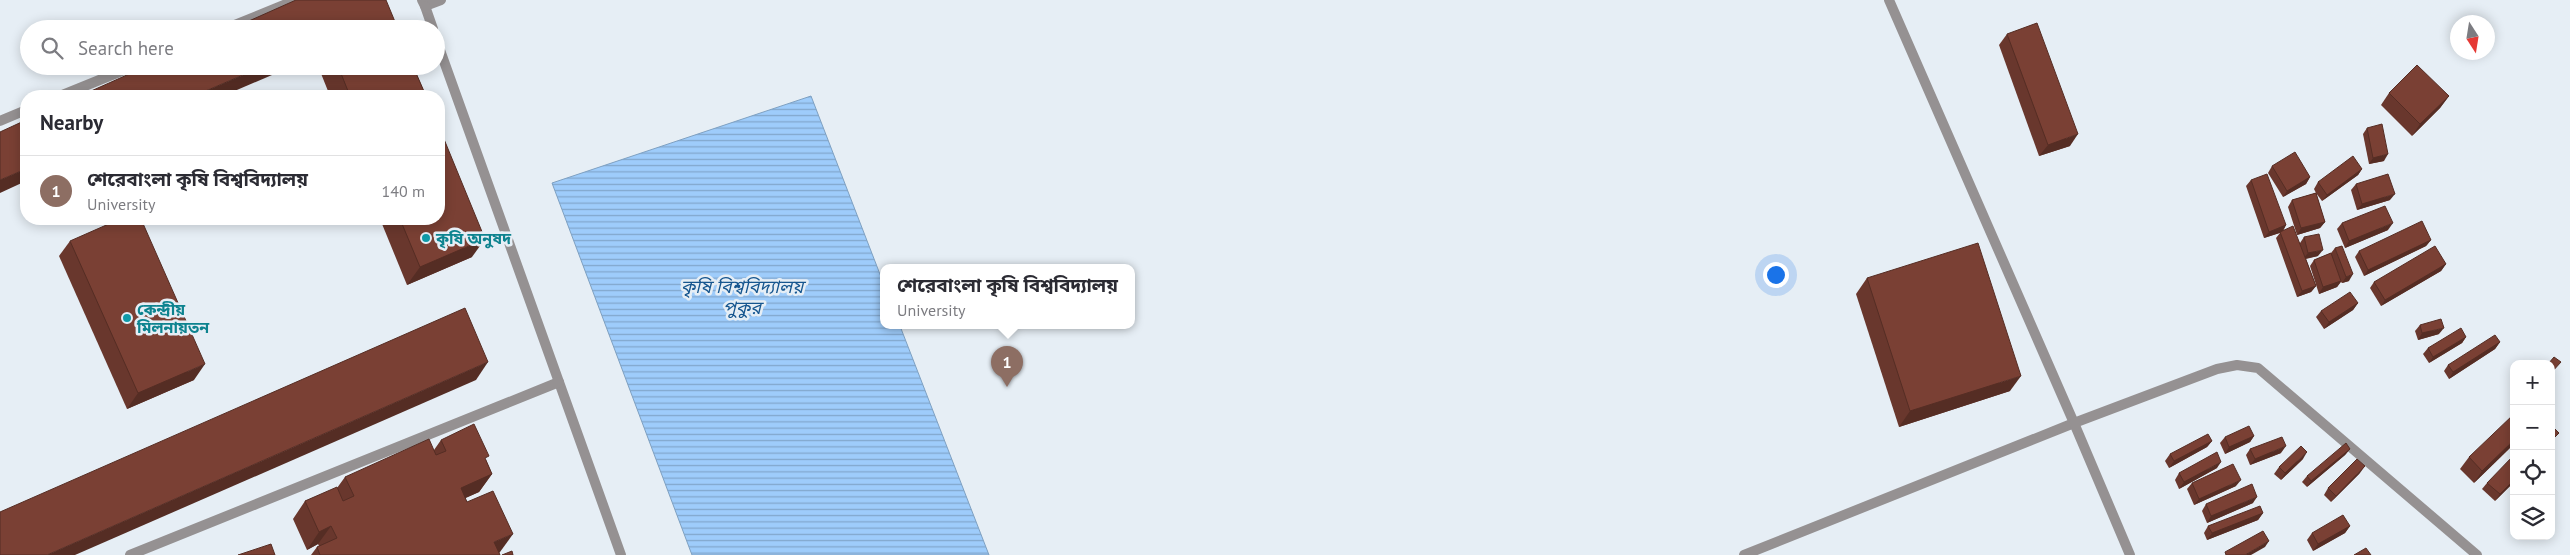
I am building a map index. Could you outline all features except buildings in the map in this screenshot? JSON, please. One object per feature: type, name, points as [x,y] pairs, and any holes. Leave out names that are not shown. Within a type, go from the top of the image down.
[{"type":"street","points":[[247,20],[296,0]]},
{"type":"street","points":[[430,20],[423,3],[441,0]]},
{"type":"street","points":[[1889,0],[2130,555]]},
{"type":"street","points":[[445,64],[621,555]]},
{"type":"street","points":[[75,90],[112,75]]},
{"type":"street","points":[[0,121],[20,113]]},
{"type":"street","points":[[1744,555],[2074,424],[2217,369],[2237,365],[2258,368],[2477,555]]},
{"type":"street","points":[[130,555],[559,382]]},
{"type":"water","name":"কৃষি বিশ্ববিদ্যালয় পুকুর","points":[[811,96],[880,274],[880,329],[901,329],[989,555],[692,555],[552,183]]},
{"type":"place","name":"কৃষি অনুষদ","points":[[426,238]]},
{"type":"place","name":"কেন্দ্রীয় মিলনায়তন","points":[[127,318]]},
{"type":"place","name":"শেরেবাংলা কৃষি বিশ্ববিদ্যালয়","points":[[1007,387]]}]
